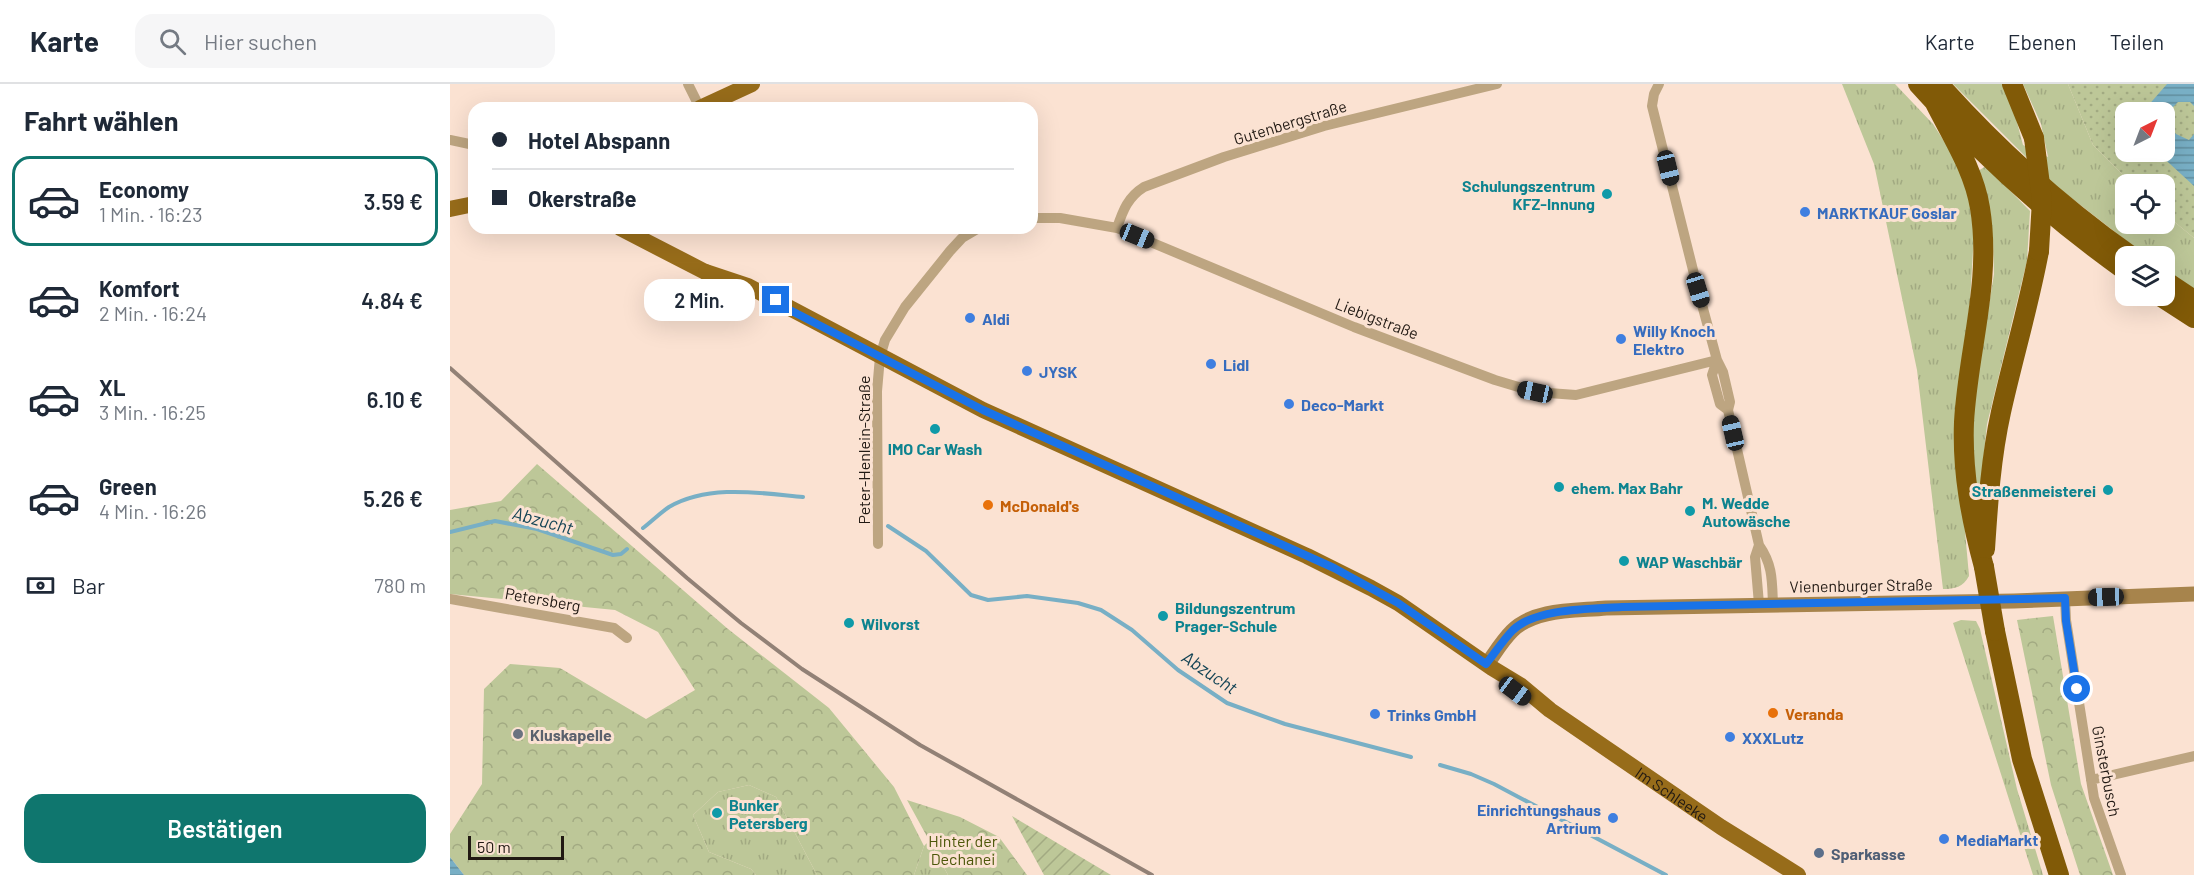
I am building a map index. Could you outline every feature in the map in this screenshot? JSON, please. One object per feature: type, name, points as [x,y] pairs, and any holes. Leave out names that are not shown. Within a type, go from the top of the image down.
[{"type":"highway","points":[[1918,84],[1957,104],[2063,204],[2118,246]]},
{"type":"highway","points":[[1984,567],[1993,457],[2001,412],[2032,290],[2039,251],[2042,200],[2034,138],[2012,84]]},
{"type":"highway","points":[[1937,94],[2030,195],[2115,264]]},
{"type":"highway","points":[[1937,94],[1964,159],[1980,207],[1984,248],[1982,294],[1964,421],[1965,469],[1972,520],[1984,567],[2022,759],[2059,875]]},
{"type":"highway","points":[[2175,287],[2194,300]]},
{"type":"highway","points":[[2175,306],[2194,318]]},
{"type":"main road","points":[[713,102],[752,84]]},
{"type":"main road","points":[[726,102],[764,84]]},
{"type":"main road","points":[[450,209],[468,205]]},
{"type":"main road","points":[[450,220],[468,217]]},
{"type":"main road","name":"Im Schleeke","points":[[632,234],[771,307],[786,308],[1019,427],[1334,568],[1398,603],[1520,685],[1550,710],[1721,827],[1798,875]]},
{"type":"street","points":[[688,84],[697,102]]},
{"type":"street","name":"Gutenbergstraße","points":[[1117,228],[1128,201],[1134,193],[1144,187],[1324,126],[1497,84]]},
{"type":"street","points":[[1659,84],[1652,106],[1717,360],[1724,372],[1730,402],[1728,411],[1759,545],[1768,558],[1772,579],[1766,605]]},
{"type":"street","points":[[450,140],[468,144]]},
{"type":"street","name":"Liebigstraße","points":[[1038,218],[1083,220],[1117,228],[1354,327],[1518,388],[1546,393],[1576,394],[1717,360]]},
{"type":"street","points":[[880,357],[888,333],[905,307],[950,250],[969,234]]},
{"type":"street","name":"Peter-Henlein-Straße","points":[[878,544],[876,391],[880,357]]},
{"type":"street","points":[[1759,545],[1755,557],[1766,605]]},
{"type":"street","name":"Vienenburger Straße","points":[[1489,666],[1530,620],[1552,613],[1606,608],[2194,594]]},
{"type":"street","name":"Ginsterbusch","points":[[2065,598],[2066,621],[2091,780],[2104,828],[2121,875]]},
{"type":"street","name":"Petersberg","points":[[450,599],[614,628],[627,638]]},
{"type":"street","points":[[2091,780],[2194,756]]},
{"type":"green space","points":[[1842,84],[1895,84],[1933,124],[1955,158],[1968,191],[1974,234],[1970,302],[1955,419],[1969,576],[1964,583],[1955,588],[1943,589],[1917,370],[1874,164]]},
{"type":"green space","points":[[1953,84],[2004,84],[2023,145],[2048,157],[2041,124],[2023,84],[2068,84],[2093,145],[2122,174],[2115,174],[2115,232],[2052,183]]},
{"type":"green space","points":[[2068,84],[2194,84],[2194,238],[2175,222],[2175,174],[2122,174],[2093,145]]},
{"type":"green space","points":[[1986,166],[2030,211],[2027,261],[1987,424],[1977,520],[1971,415],[1994,274],[1993,240],[1986,197],[1978,171]]},
{"type":"green space","points":[[2175,222],[2194,238],[2194,290],[2175,277],[2175,246],[2133,246],[2118,234],[2175,234]]},
{"type":"green space","points":[[537,464],[728,629],[829,708],[894,787],[924,846],[914,875],[817,875],[776,797],[749,785],[718,792],[693,815],[709,852],[751,869],[756,875],[464,875],[450,857],[450,834],[482,784],[484,689],[510,664],[560,668],[646,719],[695,690],[658,632],[615,610],[450,594],[450,510],[501,501]]},
{"type":"green space","points":[[2053,616],[2081,784],[2113,875],[2080,875],[2051,785],[2017,620]]},
{"type":"green space","points":[[1961,620],[1976,621],[1980,629],[2017,789],[2043,875],[2033,875],[1953,623]]},
{"type":"green space","points":[[749,785],[776,797],[817,875],[756,875],[751,869],[709,852],[693,815],[718,792]]},
{"type":"green space","name":"Hinter der Dechanei","points":[[907,800],[960,817],[999,837],[1027,875],[948,875]]},
{"type":"green space","points":[[1012,816],[1111,875],[1044,875]]},
{"type":"green space","points":[[929,841],[948,875],[914,875],[924,846]]},
{"type":"water","points":[[2167,84],[2194,84],[2194,106],[2190,102],[2178,102],[2175,105],[2175,102],[2151,102]]},
{"type":"water","points":[[2175,133],[2189,140],[2194,134],[2194,186],[2168,162],[2175,162]]},
{"type":"water","points":[[450,857],[464,875],[450,875]]},
{"type":"waterway","name":"Abzucht","points":[[643,528],[669,507],[701,495],[735,492],[803,497]]},
{"type":"waterway","name":"Abzucht","points":[[450,532],[495,521],[537,529],[613,555],[621,554],[627,549]]},
{"type":"waterway","name":"Abzucht","points":[[888,526],[926,551],[971,595],[988,600],[1027,596],[1078,603],[1101,610],[1132,630],[1178,670],[1227,703],[1285,724],[1411,757]]},
{"type":"waterway","name":"Abzucht","points":[[1440,765],[1494,784],[1666,875]]},
{"type":"railway","points":[[450,368],[687,578],[802,669],[920,745],[1152,875]]},
{"type":"place","name":"Schulungszentrum KFZ-Innung","points":[[1607,194]]},
{"type":"place","name":"MARKTKAUF Goslar","points":[[1805,212]]},
{"type":"place","name":"Aldi","points":[[970,318]]},
{"type":"place","name":"Willy Knoch Elektro","points":[[1621,339]]},
{"type":"place","name":"Lidl","points":[[1211,364]]},
{"type":"place","name":"JYSK","points":[[1027,371]]},
{"type":"place","name":"Deco-Markt","points":[[1289,404]]},
{"type":"place","name":"IMO Car Wash","points":[[935,429]]},
{"type":"place","name":"ehem. Max Bahr","points":[[1559,487]]},
{"type":"place","name":"Straßenmeisterei","points":[[2108,490]]},
{"type":"place","name":"McDonald's","points":[[988,505]]},
{"type":"place","name":"M. Wedde Autowäsche","points":[[1690,511]]},
{"type":"place","name":"WAP Waschbär","points":[[1624,561]]},
{"type":"place","name":"Bildungszentrum Prager-Schule","points":[[1163,616]]},
{"type":"place","name":"Wilvorst","points":[[849,623]]},
{"type":"place","name":"Veranda","points":[[1773,713]]},
{"type":"place","name":"Trinks GmbH","points":[[1375,714]]},
{"type":"place","name":"Kluskapelle","points":[[518,734]]},
{"type":"place","name":"XXXLutz","points":[[1730,737]]},
{"type":"place","name":"Bunker Petersberg","points":[[717,813]]},
{"type":"place","name":"Einrichtungshaus Artrium","points":[[1613,818]]},
{"type":"place","name":"MediaMarkt","points":[[1944,839]]},
{"type":"place","name":"Sparkasse","points":[[1819,853]]},
{"type":"route","points":[[776,300],[786,308],[983,410],[1334,568],[1398,603],[1486,664],[1514,629],[1530,620],[1552,613],[1622,607],[2014,601],[2065,598],[2066,621],[2077,689]]}]
